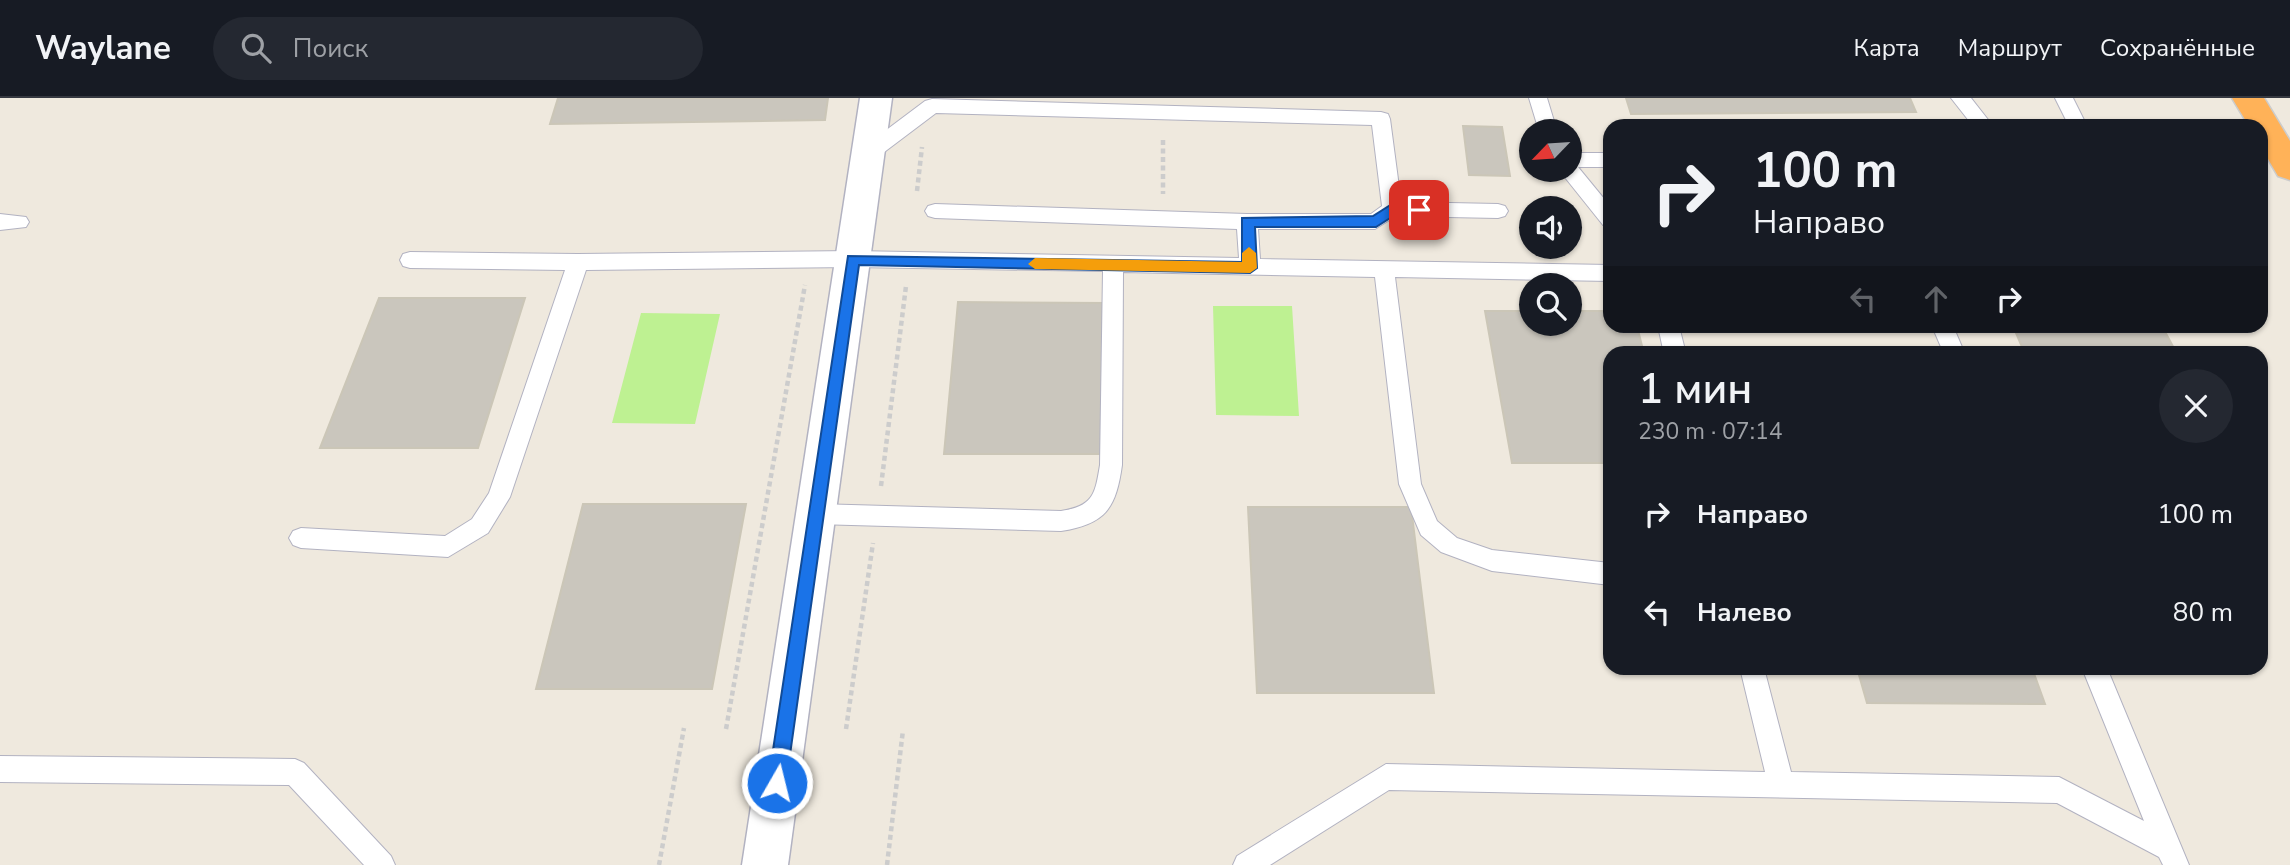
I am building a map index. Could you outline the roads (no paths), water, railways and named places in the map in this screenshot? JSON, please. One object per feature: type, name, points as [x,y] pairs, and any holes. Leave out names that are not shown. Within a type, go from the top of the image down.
[{"type":"highway","points":[[2248,98],[2258,119]]},
{"type":"highway","points":[[2268,139],[2277,157]]},
{"type":"street","points":[[765,865],[876,98]]},
{"type":"lane","points":[[1378,98],[1392,209]]},
{"type":"lane","points":[[1538,98],[1544,119]]},
{"type":"lane","points":[[1959,98],[1978,119]]},
{"type":"lane","points":[[2064,98],[2074,119]]},
{"type":"lane","points":[[868,153],[931,106],[1381,119]]},
{"type":"lane","points":[[1582,160],[1603,160]]},
{"type":"lane","points":[[1580,182],[1603,207]]},
{"type":"lane","points":[[935,211],[1247,222],[1376,222],[1392,209],[1498,211]]},
{"type":"lane","points":[[1247,222],[1250,268]]},
{"type":"lane","points":[[410,260],[853,260],[1603,273]]},
{"type":"lane","points":[[301,538],[448,547],[480,526],[499,497],[578,262]]},
{"type":"lane","points":[[816,514],[1061,521],[1082,519],[1098,509],[1107,494],[1111,465],[1113,265]]},
{"type":"lane","points":[[1384,270],[1410,484],[1419,512],[1432,532],[1454,550],[1483,560],[1603,573]]},
{"type":"lane","points":[[1754,675],[1781,785]]},
{"type":"lane","points":[[2097,675],[2173,857]]},
{"type":"lane","points":[[0,769],[295,772],[382,865]]},
{"type":"lane","points":[[1246,865],[1386,778],[2060,790],[2173,857]]}]
